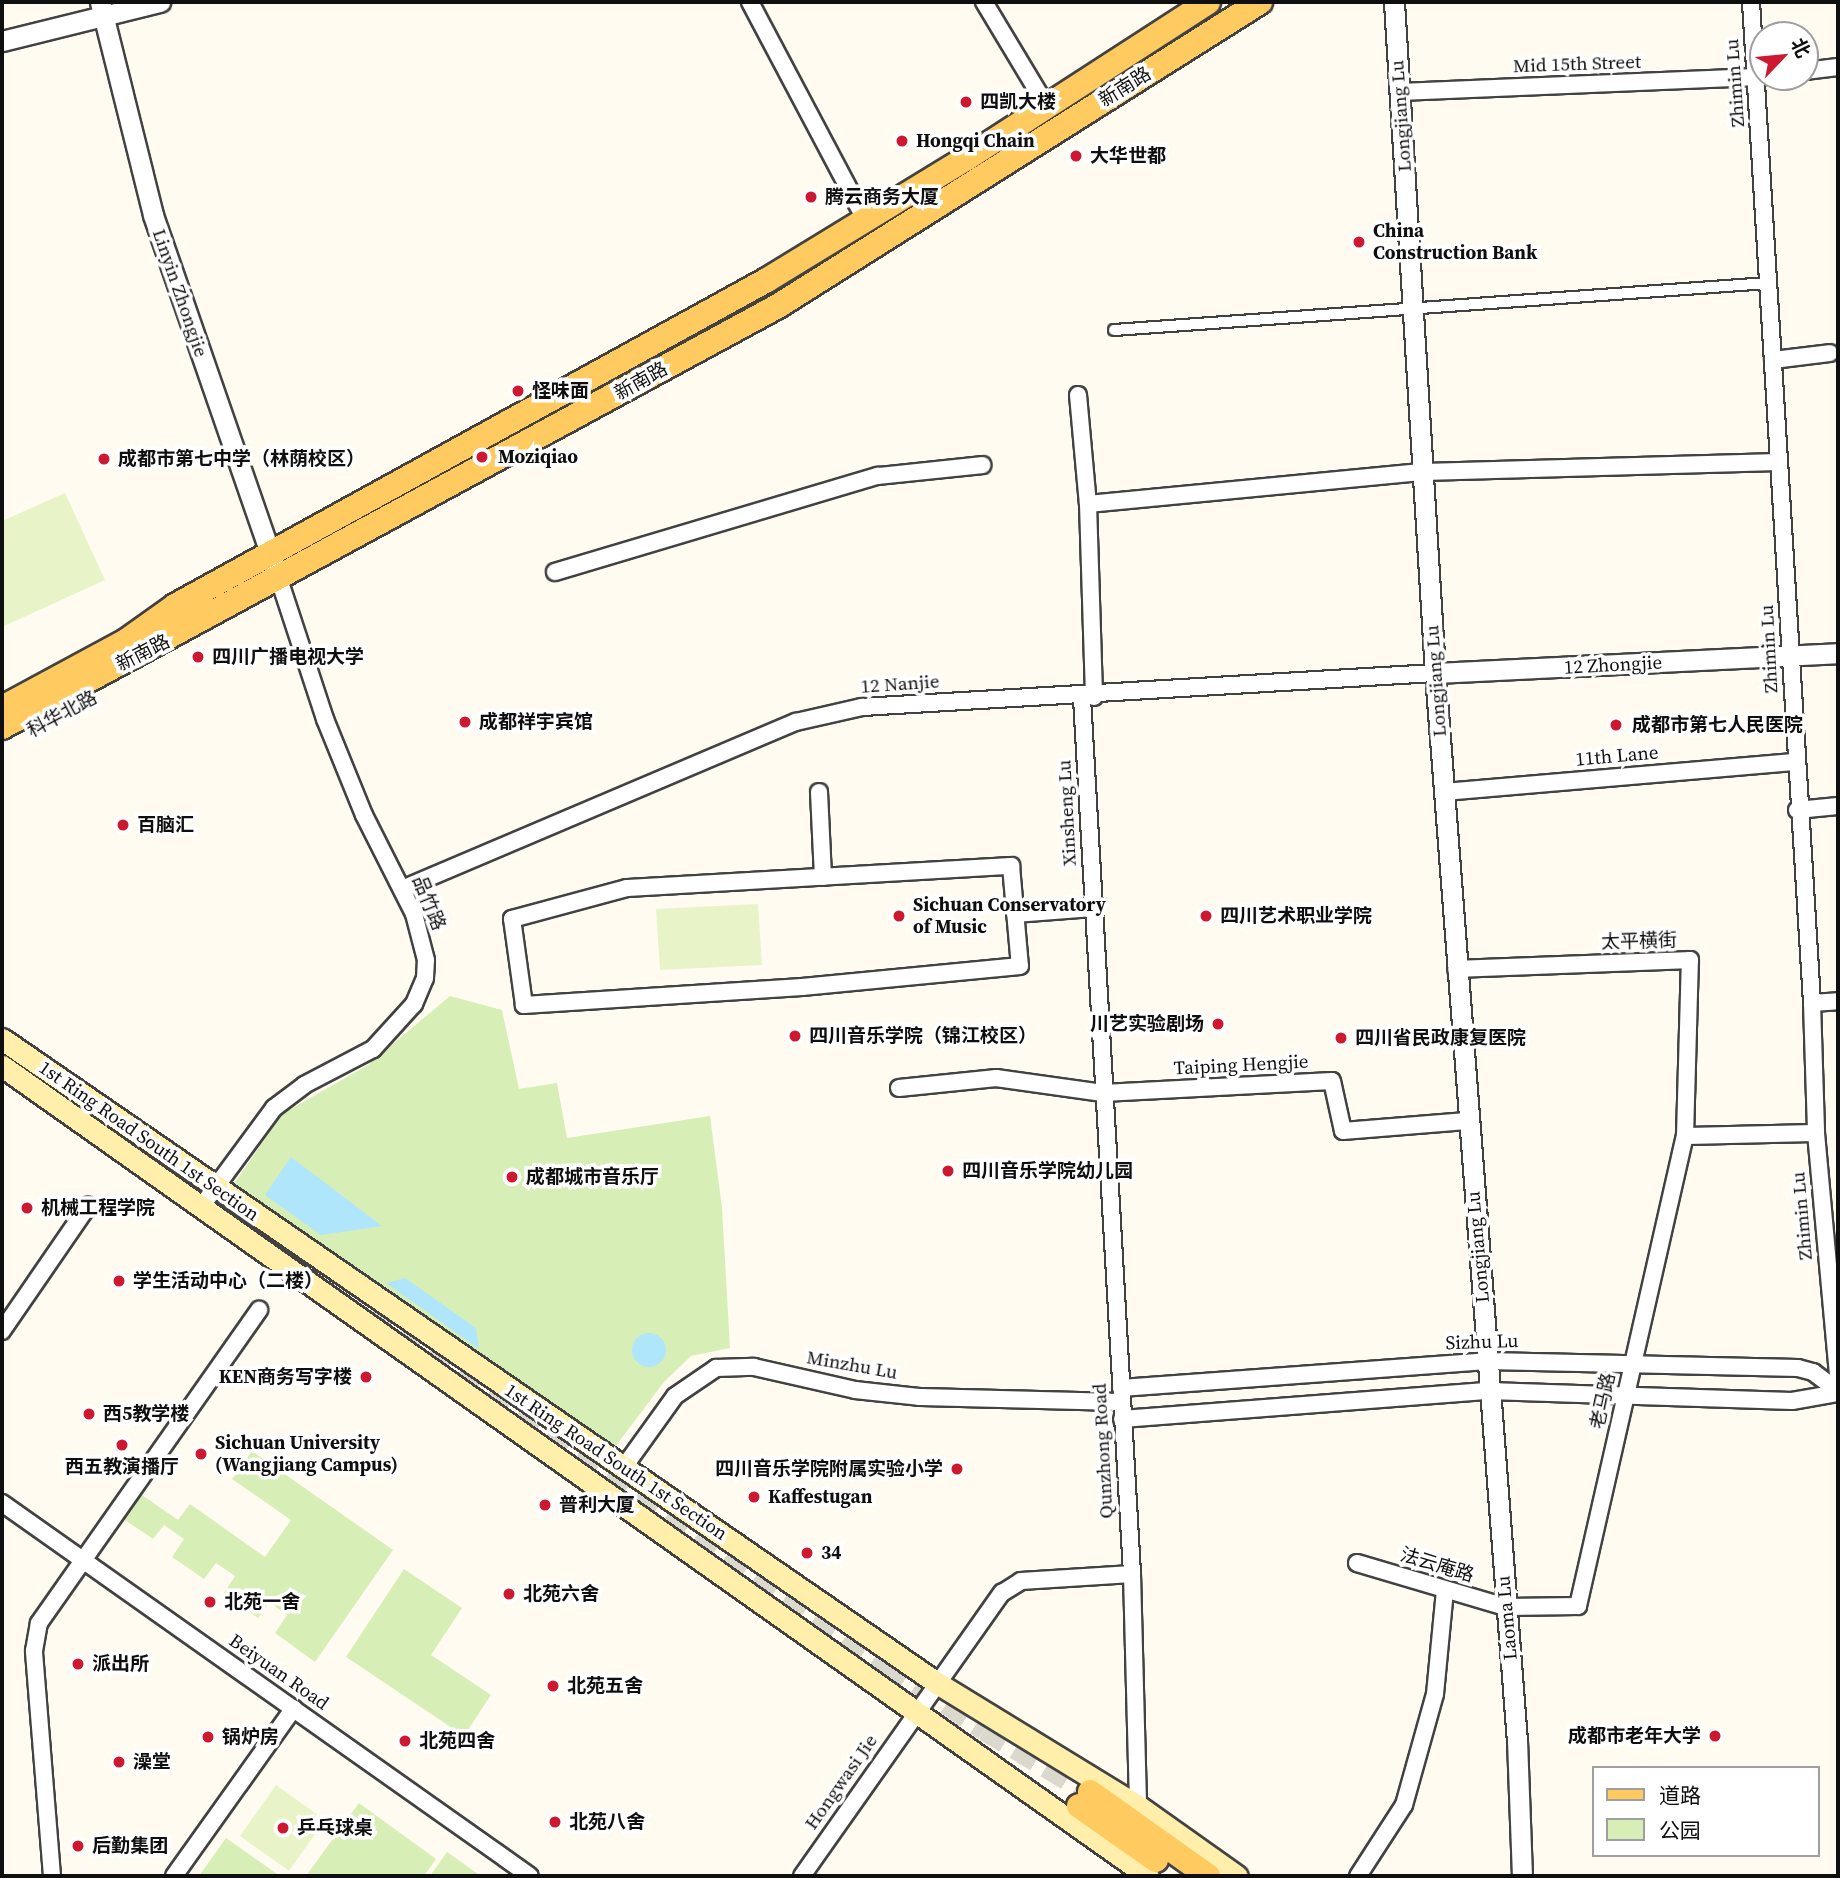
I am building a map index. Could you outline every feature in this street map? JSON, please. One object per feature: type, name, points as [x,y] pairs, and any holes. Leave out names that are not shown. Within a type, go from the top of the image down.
[{"type":"main road","name":"新南路","points":[[2,708],[126,641],[175,606],[767,280],[1208,2]]},
{"type":"main road","name":"新南路","points":[[2,727],[187,630],[778,306],[1260,2]]},
{"type":"main road","points":[[2,695],[120,630],[175,606]]},
{"type":"main road","name":"科华北路","points":[[2,746],[120,683],[187,630]]},
{"type":"main road","name":"1st Ring Road South 1st Section","points":[[2,1039],[937,1683],[1138,1806],[1237,1876]]},
{"type":"main road","name":"1st Ring Road South 1st Section","points":[[2,1066],[1148,1876]]},
{"type":"main road","points":[[1180,1876],[1085,1799],[1208,1876]]},
{"type":"street","points":[[2,41],[101,9],[160,2]]},
{"type":"street","points":[[750,2],[865,219]]},
{"type":"street","points":[[984,2],[1046,105]]},
{"type":"street","name":"Longjiang Lu","points":[[1394,2],[1435,673],[1487,1361]]},
{"type":"street","name":"Zhimin Lu","points":[[1751,2],[1753,21]]},
{"type":"street","name":"Linyin Zhongjie","points":[[101,9],[153,215],[279,579]]},
{"type":"street","points":[[1819,69],[1838,67]]},
{"type":"street","name":"Mid 15th Street","points":[[1400,92],[1749,77]]},
{"type":"street","name":"Zhimin Lu","points":[[1760,91],[1768,283],[1791,657],[1794,762],[1812,1003],[1816,1133],[1838,1377]]},
{"type":"street","points":[[1114,330],[1768,283]]},
{"type":"street","points":[[1773,360],[1830,353]]},
{"type":"street","name":"Xinsheng Lu","points":[[1078,395],[1088,504],[1088,697],[1093,908],[1103,1093]]},
{"type":"street","points":[[1088,504],[1423,472],[1779,462]]},
{"type":"street","points":[[555,572],[878,476],[982,465]]},
{"type":"street","name":"品竹路","points":[[201,1207],[274,1108],[304,1085],[373,1049],[414,1003],[426,960],[402,889],[363,815],[325,719],[279,579]]},
{"type":"street","name":"12 Zhongjie","points":[[1435,673],[1838,653]]},
{"type":"street","name":"12 Nanjie","points":[[402,889],[796,722],[862,707],[1088,697],[1435,673]]},
{"type":"street","name":"11th Lane","points":[[1444,792],[1794,762]]},
{"type":"street","points":[[818,792],[823,877]]},
{"type":"street","points":[[1797,810],[1838,806]]},
{"type":"street","points":[[1011,866],[1020,966],[524,1006],[512,919],[626,888],[823,877],[1011,866]]},
{"type":"street","points":[[1015,914],[1093,908]]},
{"type":"street","name":"太平横街","points":[[1456,968],[1690,960],[1685,1136]]},
{"type":"street","points":[[1812,1003],[1838,1002]]},
{"type":"street","points":[[899,1088],[996,1079],[1103,1093]]},
{"type":"street","name":"Taiping Hengjie","points":[[1103,1093],[1332,1081],[1343,1131],[1467,1121]]},
{"type":"street","name":"Qunzhong Road","points":[[1103,1093],[1132,1574],[1138,1806]]},
{"type":"street","points":[[1685,1136],[1816,1133]]},
{"type":"street","name":"老马路","points":[[1506,1607],[1578,1606],[1685,1136]]},
{"type":"street","points":[[2,1331],[89,1206]]},
{"type":"street","points":[[52,1876],[34,1651],[39,1623],[259,1310]]},
{"type":"street","name":"Sizhu Lu","points":[[1121,1395],[1487,1361],[1798,1368],[1813,1372],[1838,1392]]},
{"type":"street","name":"Laoma Lu","points":[[1487,1361],[1506,1607],[1522,1876]]},
{"type":"street","name":"Minzhu Lu","points":[[624,1467],[674,1396],[716,1368],[754,1367],[855,1390],[919,1397],[1121,1395]]},
{"type":"street","name":"Sizhu Lu","points":[[1122,1419],[1489,1391],[1793,1401],[1838,1392]]},
{"type":"street","name":"Beiyuan Road","points":[[2,1503],[530,1876]]},
{"type":"street","name":"法云庵路","points":[[1357,1563],[1506,1607]]},
{"type":"street","name":"Hongwasi Jie","points":[[802,1876],[1002,1593],[1021,1581],[1132,1574]]},
{"type":"street","points":[[1358,1876],[1404,1805],[1435,1694],[1445,1590]]},
{"type":"street","points":[[174,1876],[294,1708]]},
{"type":"green space","points":[[65,493],[105,580],[2,627],[2,521]]},
{"type":"green space","points":[[758,904],[762,965],[660,970],[656,909]]},
{"type":"green space","points":[[450,996],[502,1010],[519,1089],[557,1083],[567,1138],[710,1116],[722,1208],[730,1348],[691,1356],[664,1382],[615,1447],[339,1262],[233,1185],[282,1114],[368,1065]]},
{"type":"green space","points":[[252,1451],[393,1550],[315,1662],[275,1633],[287,1615],[269,1602],[258,1618],[224,1593],[235,1576],[216,1563],[204,1579],[172,1557],[184,1539],[164,1525],[153,1539],[122,1518],[139,1493],[178,1520],[190,1504],[265,1557],[291,1520],[232,1479]]},
{"type":"green space","points":[[404,1569],[462,1608],[431,1655],[491,1695],[464,1736],[346,1657]]},
{"type":"green space","name":"乒乓球桌","points":[[276,1785],[325,1820],[289,1871],[240,1836]]},
{"type":"green space","points":[[359,1803],[436,1859],[424,1876],[306,1876]]},
{"type":"green space","points":[[226,1838],[280,1876],[199,1876]]},
{"type":"green space","points":[[447,1852],[481,1876],[430,1876]]},
{"type":"water","points":[[291,1157],[382,1226],[321,1235],[265,1195]]},
{"type":"water","points":[[405,1278],[476,1328],[479,1349],[386,1283]]},
{"type":"water","points":[[649,1333],[661,1338],[666,1350],[661,1362],[649,1367],[637,1362],[632,1350],[637,1338]]},
{"type":"tunnel","points":[[369,1313],[897,1680]]},
{"type":"tunnel","points":[[888,1662],[985,1729],[1090,1792]]},
{"type":"place","name":"四凯大楼","points":[[966,102]]},
{"type":"place","name":"Hongqi Chain","points":[[902,141]]},
{"type":"place","name":"大华世都","points":[[1076,156]]},
{"type":"place","name":"腾云商务大厦","points":[[811,197]]},
{"type":"place","name":"China Construction Bank","points":[[1359,242]]},
{"type":"place","name":"怪味面","points":[[518,391]]},
{"type":"place","name":"Moziqiao","points":[[482,457]]},
{"type":"place","name":"成都市第七中学（林荫校区）","points":[[104,459]]},
{"type":"place","name":"四川广播电视大学","points":[[198,657]]},
{"type":"place","name":"成都祥宇宾馆","points":[[465,722]]},
{"type":"place","name":"成都市第七人民医院","points":[[1616,725]]},
{"type":"place","name":"百脑汇","points":[[123,825]]},
{"type":"place","name":"Sichuan Conservatory of Music","points":[[899,916]]},
{"type":"place","name":"四川艺术职业学院","points":[[1206,916]]},
{"type":"place","name":"川艺实验剧场","points":[[1218,1024]]},
{"type":"place","name":"四川音乐学院（锦江校区）","points":[[795,1036]]},
{"type":"place","name":"四川省民政康复医院","points":[[1341,1038]]},
{"type":"place","name":"四川音乐学院幼儿园","points":[[948,1171]]},
{"type":"place","name":"成都城市音乐厅","points":[[512,1177]]},
{"type":"place","name":"机械工程学院","points":[[27,1208]]},
{"type":"place","name":"学生活动中心（二楼）","points":[[119,1281]]},
{"type":"place","name":"KEN商务写字楼","points":[[366,1377]]},
{"type":"place","name":"西5教学楼","points":[[89,1414]]},
{"type":"place","name":"西五教演播厅","points":[[122,1445]]},
{"type":"place","name":"Sichuan University (Wangjiang Campus)","points":[[201,1454]]},
{"type":"place","name":"四川音乐学院附属实验小学","points":[[957,1469]]},
{"type":"place","name":"Kaffestugan","points":[[754,1497]]},
{"type":"place","name":"普利大厦","points":[[545,1505]]},
{"type":"place","name":"34","points":[[807,1553]]},
{"type":"place","name":"北苑六舍","points":[[509,1594]]},
{"type":"place","name":"北苑一舍","points":[[210,1602]]},
{"type":"place","name":"派出所","points":[[78,1664]]},
{"type":"place","name":"北苑五舍","points":[[553,1686]]},
{"type":"place","name":"成都市老年大学","points":[[1715,1736]]},
{"type":"place","name":"锅炉房","points":[[208,1737]]},
{"type":"place","name":"北苑四舍","points":[[405,1741]]},
{"type":"place","name":"澡堂","points":[[119,1762]]},
{"type":"place","name":"北苑八舍","points":[[555,1822]]},
{"type":"place","name":"乒乓球桌","points":[[283,1828]]},
{"type":"place","name":"后勤集团","points":[[78,1846]]}]
